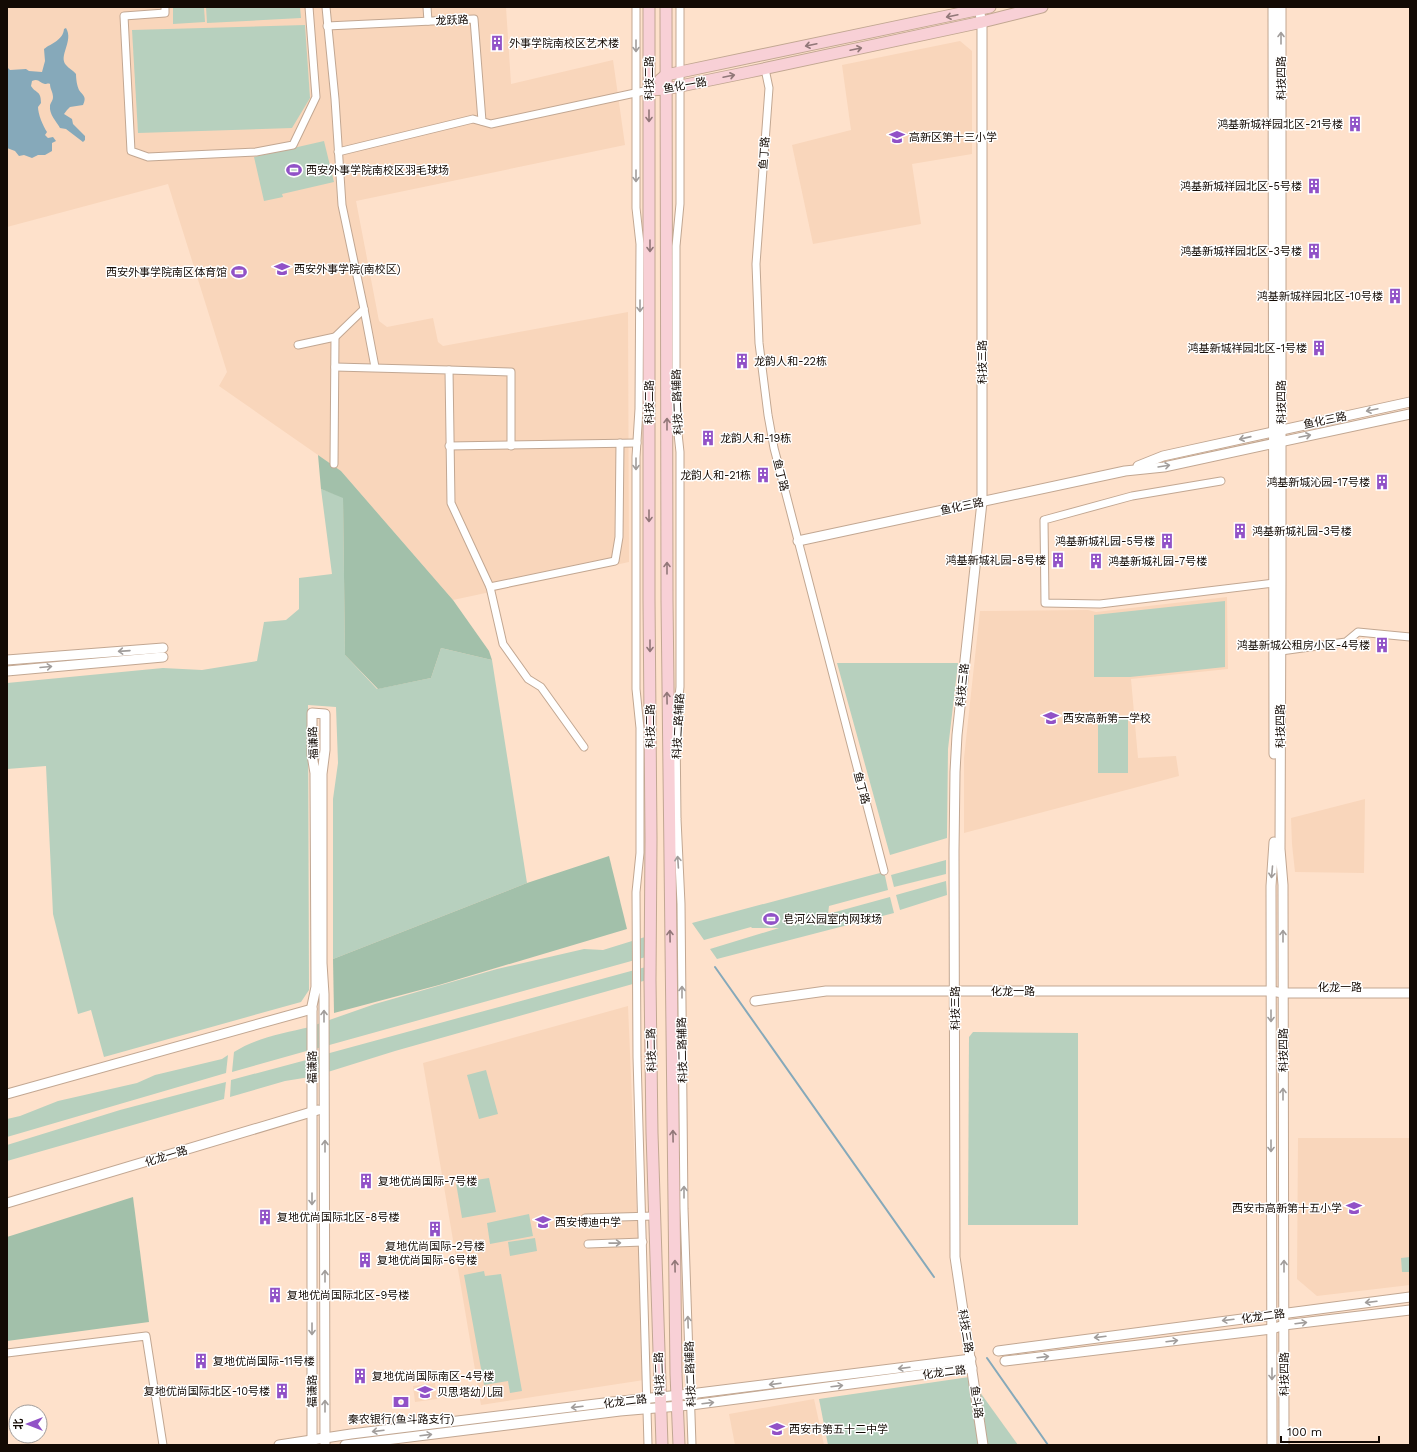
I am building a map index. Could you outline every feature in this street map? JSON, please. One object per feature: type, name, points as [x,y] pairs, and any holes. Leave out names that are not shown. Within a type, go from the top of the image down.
[{"type":"main road","name":"科技二路","points":[[649,7],[650,980],[654,1216],[659,1402],[662,1445]]},
{"type":"main road","name":"科技二路","points":[[666,7],[667,608],[677,1401],[679,1445]]},
{"type":"main road","name":"鱼化一路","points":[[649,90],[680,87],[982,22],[1042,7]]},
{"type":"main road","name":"鱼化一路","points":[[649,90],[666,76],[984,8]]},
{"type":"street","points":[[165,10],[124,16],[131,151],[148,157],[256,152],[293,145],[316,97],[309,7]]},
{"type":"street","points":[[326,7],[335,99],[342,205],[375,367]]},
{"type":"street","points":[[427,7],[428,21]]},
{"type":"street","points":[[636,7],[636,208],[640,244],[639,409],[637,443],[636,689],[640,728],[640,853],[636,892],[637,1018],[648,1445]]},
{"type":"street","name":"科技二路辅路","points":[[680,7],[680,204],[676,246],[676,415],[680,452],[680,688],[676,727],[677,838],[681,904],[684,1209],[692,1445]]},
{"type":"street","name":"科技四路","points":[[1273,7],[1277,442],[1281,651],[1280,849],[1283,885],[1284,1445]]},
{"type":"street","name":"科技四路","points":[[1277,430],[1281,7]]},
{"type":"street","name":"科技三路","points":[[971,1364],[955,1257],[956,753],[982,502],[982,22],[984,8]]},
{"type":"street","name":"龙跃路","points":[[327,26],[474,19],[482,122]]},
{"type":"street","name":"鱼丁路","points":[[765,69],[769,88],[756,264],[759,343],[768,415],[771,435],[884,871]]},
{"type":"street","points":[[338,152],[473,119],[491,124],[649,90]]},
{"type":"street","points":[[298,345],[335,337],[364,309]]},
{"type":"street","points":[[334,464],[335,337]]},
{"type":"street","points":[[335,367],[511,372],[511,446]]},
{"type":"street","points":[[449,370],[450,503],[490,587],[503,644],[528,679],[541,687],[584,747]]},
{"type":"street","name":"鱼化三路","points":[[1125,471],[1163,456],[1410,402]]},
{"type":"street","name":"鱼化三路","points":[[798,541],[1125,471],[1164,467],[1410,414]]},
{"type":"street","name":"科技四路","points":[[1272,1445],[1271,886],[1274,856],[1274,582],[1277,442]]},
{"type":"street","points":[[490,587],[615,561],[619,537],[620,443]]},
{"type":"street","points":[[449,446],[637,443]]},
{"type":"street","points":[[1221,481],[1132,496],[1044,520],[1045,603],[1100,604],[1274,582]]},
{"type":"street","points":[[1281,651],[1346,642],[1358,632],[1410,637]]},
{"type":"street","points":[[7,660],[163,652],[7,671]]},
{"type":"street","name":"福谦路","points":[[312,1443],[312,1009],[316,987],[315,773],[312,755],[312,713],[325,714],[325,750],[322,782],[322,963],[324,994],[325,1108],[325,1442]]},
{"type":"street","points":[[1271,958],[1283,958]]},
{"type":"street","name":"化龙一路","points":[[755,1001],[826,991],[1271,991],[1410,987]]},
{"type":"street","name":"化龙一路","points":[[1283,990],[1410,993]]},
{"type":"street","points":[[7,1094],[312,1009]]},
{"type":"street","points":[[1271,1039],[1283,1039]]},
{"type":"street","name":"化龙一路","points":[[7,1203],[325,1108]]},
{"type":"street","points":[[585,1218],[654,1216]]},
{"type":"street","points":[[588,1244],[643,1242]]},
{"type":"street","points":[[1272,1282],[1284,1282]]},
{"type":"street","name":"化龙二路","points":[[998,1351],[1410,1297]]},
{"type":"street","name":"化龙二路","points":[[1005,1361],[1272,1329],[1284,1325],[1410,1310]]},
{"type":"street","points":[[7,1353],[146,1336],[163,1445]]},
{"type":"street","points":[[1272,1359],[1284,1359]]},
{"type":"street","name":"化龙二路","points":[[677,1401],[690,1394],[971,1364]]},
{"type":"street","name":"化龙二路","points":[[279,1445],[325,1442],[351,1434],[647,1398],[659,1402],[677,1401],[691,1405],[971,1364]]},
{"type":"street","name":"鱼斗路","points":[[971,1364],[983,1445]]},
{"type":"street","name":"化龙二路","points":[[345,1445],[647,1408],[659,1402]]},
{"type":"shaded area","name":"西安外事学院(南校区)","points":[[7,7],[506,7],[511,84],[613,60],[625,145],[356,201],[379,321],[387,327],[433,318],[438,342],[443,346],[628,312],[629,562],[453,600],[341,471],[219,386],[227,372],[168,184],[7,227]]},
{"type":"shaded area","name":"高新区第十三小学","points":[[960,41],[972,51],[972,154],[912,164],[921,224],[813,244],[792,145],[851,130],[842,65]]},
{"type":"shaded area","name":"西安高新第一学校","points":[[1227,597],[1228,669],[1131,679],[1138,758],[1176,756],[1179,776],[964,833],[964,758],[980,611],[1088,610],[1096,612]]},
{"type":"shaded area","points":[[1365,799],[1364,873],[1295,872],[1291,818]]},
{"type":"shaded area","name":"西安博迪中学","points":[[628,1006],[644,1380],[481,1405],[423,1063]]},
{"type":"shaded area","name":"西安市高新第十五小学","points":[[1298,1138],[1410,1138],[1410,1285],[1317,1296],[1297,1279]]},
{"type":"shaded area","name":"贝思塔幼儿园","points":[[435,1383],[437,1399],[415,1402],[413,1386]]},
{"type":"shaded area","name":"西安市第五十二中学","points":[[814,1399],[824,1445],[735,1445],[729,1414]]},
{"type":"green space","points":[[173,7],[204,7],[205,22],[173,24]]},
{"type":"green space","points":[[206,7],[300,7],[301,18],[207,23]]},
{"type":"green space","points":[[305,25],[310,98],[292,128],[138,133],[132,30]]},
{"type":"green space","name":"西安外事学院南校区羽毛球场","points":[[324,141],[334,182],[282,194],[283,197],[264,201],[254,157]]},
{"type":"green space","points":[[318,455],[341,471],[453,600],[489,651],[492,660],[441,648],[431,678],[378,689],[345,655],[343,498],[321,489]]},
{"type":"green space","points":[[321,489],[343,497],[345,655],[377,689],[431,678],[441,648],[492,660],[527,883],[333,959],[333,799],[338,763],[336,707],[308,705],[309,990],[301,1002],[104,1057],[91,1010],[78,1014],[53,914],[46,766],[7,769],[7,683],[163,668],[202,670],[257,661],[264,622],[286,620],[299,609],[299,578],[332,574]]},
{"type":"green space","points":[[1225,601],[1225,667],[1130,677],[1094,677],[1094,615]]},
{"type":"green space","points":[[837,663],[958,663],[948,749],[947,838],[890,855]]},
{"type":"green space","points":[[1098,719],[1128,719],[1128,773],[1098,773]]},
{"type":"green space","points":[[609,856],[627,929],[439,985],[334,1013],[333,959],[527,883]]},
{"type":"green space","points":[[946,860],[946,874],[894,887],[891,875]]},
{"type":"green space","points":[[884,871],[888,890],[829,906],[828,914],[890,897],[894,913],[717,959],[710,949],[779,928],[751,927],[704,940],[692,923]],"holes":[[[792,916],[792,920],[810,920],[790,926],[790,917]]]},
{"type":"green space","points":[[946,881],[947,895],[900,910],[896,895]]},
{"type":"green space","points":[[645,937],[653,955],[315,1049],[315,1025],[375,1004],[497,969],[584,949],[603,950]]},
{"type":"green space","points":[[653,965],[654,978],[395,1051],[315,1076],[315,1057]]},
{"type":"green space","points":[[310,1027],[310,1050],[232,1072],[234,1052],[261,1040]]},
{"type":"green space","points":[[973,1032],[1078,1033],[1078,1225],[968,1225],[969,1037]]},
{"type":"green space","points":[[228,1055],[226,1073],[7,1137],[7,1119],[20,1116],[58,1101],[137,1083],[155,1075],[222,1059]]},
{"type":"green space","points":[[310,1059],[310,1077],[285,1081],[230,1097],[231,1080]]},
{"type":"green space","points":[[486,1070],[498,1114],[479,1119],[467,1075]]},
{"type":"green space","points":[[226,1082],[224,1099],[7,1161],[7,1145],[120,1110]]},
{"type":"green space","points":[[489,1178],[496,1212],[462,1218],[456,1183]]},
{"type":"green space","points":[[133,1197],[149,1322],[7,1341],[7,1237]]},
{"type":"green space","points":[[529,1214],[533,1236],[490,1244],[487,1223]]},
{"type":"green space","points":[[535,1238],[537,1251],[510,1256],[508,1242]]},
{"type":"green space","points":[[1410,1257],[1410,1272],[1402,1272],[1401,1258]]},
{"type":"green space","points":[[484,1271],[485,1276],[501,1274],[522,1391],[510,1393],[508,1381],[484,1385],[464,1275]]},
{"type":"green space","points":[[969,1377],[1018,1445],[828,1445],[819,1399]]},
{"type":"water","points":[[66,28],[68,38],[64,61],[76,74],[78,88],[85,100],[83,105],[70,107],[64,114],[72,119],[73,124],[85,136],[85,140],[83,142],[66,129],[60,128],[50,109],[53,94],[50,84],[41,83],[38,80],[34,80],[32,81],[31,86],[40,96],[41,103],[38,110],[47,132],[45,135],[48,138],[53,137],[56,141],[52,143],[52,151],[45,155],[38,155],[32,158],[24,155],[19,156],[15,151],[7,148],[7,67],[10,70],[26,69],[29,71],[42,72],[45,61],[44,49],[57,41],[62,36],[64,29]]},
{"type":"waterway","points":[[715,967],[934,1277]]},
{"type":"waterway","points":[[987,1358],[1048,1445]]},
{"type":"place","name":"外事学院南校区艺术楼","points":[[497,43]]},
{"type":"place","name":"鸿基新城祥园北区-21号楼","points":[[1355,124]]},
{"type":"place","name":"高新区第十三小学","points":[[897,137]]},
{"type":"place","name":"西安外事学院南校区羽毛球场","points":[[294,170]]},
{"type":"place","name":"鸿基新城祥园北区-5号楼","points":[[1314,186]]},
{"type":"place","name":"鸿基新城祥园北区-3号楼","points":[[1314,251]]},
{"type":"place","name":"西安外事学院(南校区)","points":[[282,269]]},
{"type":"place","name":"西安外事学院南区体育馆","points":[[239,272]]},
{"type":"place","name":"鸿基新城祥园北区-10号楼","points":[[1395,296]]},
{"type":"place","name":"鸿基新城祥园北区-1号楼","points":[[1319,348]]},
{"type":"place","name":"龙韵人和-22栋","points":[[742,361]]},
{"type":"place","name":"龙韵人和-19栋","points":[[708,438]]},
{"type":"place","name":"龙韵人和-21栋","points":[[763,475]]},
{"type":"place","name":"鸿基新城沁园-17号楼","points":[[1382,482]]},
{"type":"place","name":"鸿基新城礼园-3号楼","points":[[1240,531]]},
{"type":"place","name":"鸿基新城礼园-5号楼","points":[[1167,541]]},
{"type":"place","name":"鸿基新城礼园-8号楼","points":[[1058,560]]},
{"type":"place","name":"鸿基新城礼园-7号楼","points":[[1096,561]]},
{"type":"place","name":"鸿基新城公租房小区-4号楼","points":[[1382,645]]},
{"type":"place","name":"西安高新第一学校","points":[[1051,718]]},
{"type":"place","name":"皂河公园室内网球场","points":[[771,919]]},
{"type":"place","name":"复地优尚国际-7号楼","points":[[366,1181]]},
{"type":"place","name":"西安市高新第十五小学","points":[[1354,1208]]},
{"type":"place","name":"复地优尚国际北区-8号楼","points":[[265,1217]]},
{"type":"place","name":"西安博迪中学","points":[[543,1222]]},
{"type":"place","name":"复地优尚国际-2号楼","points":[[435,1229]]},
{"type":"place","name":"复地优尚国际-6号楼","points":[[365,1260]]},
{"type":"place","name":"复地优尚国际北区-9号楼","points":[[275,1295]]},
{"type":"place","name":"复地优尚国际-11号楼","points":[[201,1361]]},
{"type":"place","name":"复地优尚国际南区-4号楼","points":[[360,1376]]},
{"type":"place","name":"复地优尚国际北区-10号楼","points":[[282,1391]]},
{"type":"place","name":"贝思塔幼儿园","points":[[425,1392]]},
{"type":"place","name":"秦农银行(鱼斗路支行)","points":[[401,1402]]},
{"type":"place","name":"西安市第五十二中学","points":[[777,1429]]}]
